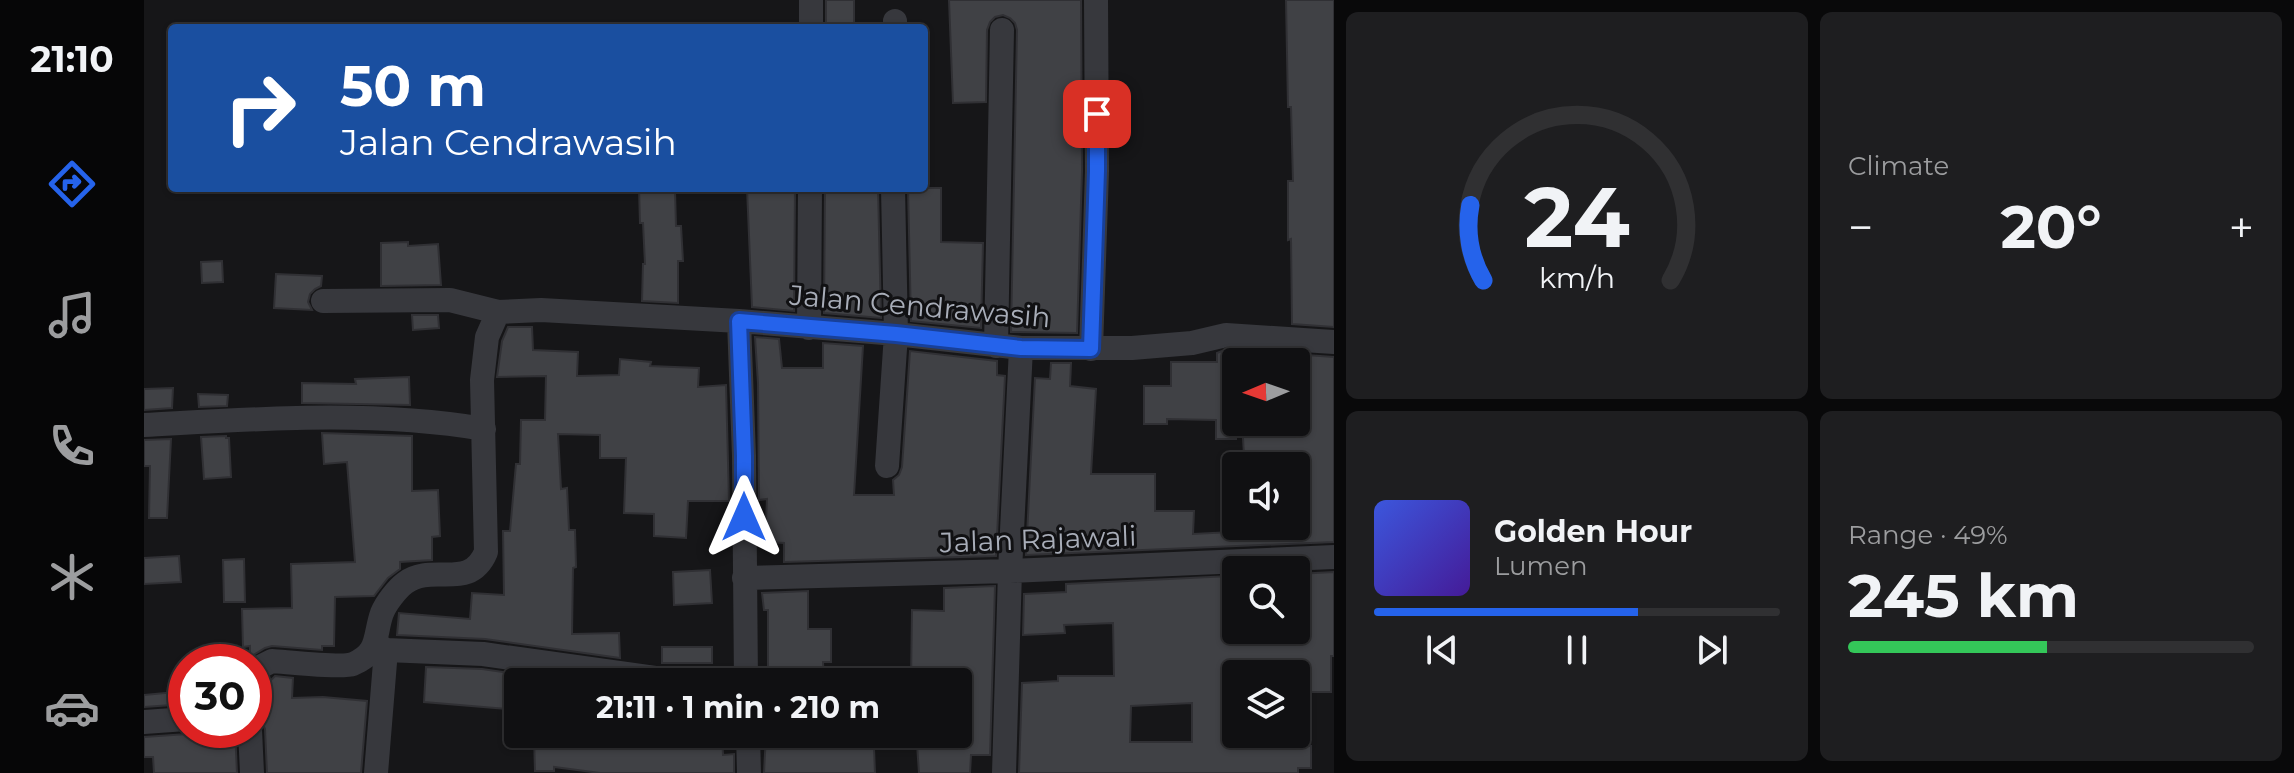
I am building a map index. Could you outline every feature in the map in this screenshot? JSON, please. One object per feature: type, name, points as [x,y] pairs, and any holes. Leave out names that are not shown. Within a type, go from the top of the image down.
[{"type":"street","points":[[811,0],[811,24]]},
{"type":"street","points":[[1091,349],[1097,171],[1096,0]]},
{"type":"street","points":[[996,346],[1002,30]]},
{"type":"street","points":[[809,328],[810,192]]},
{"type":"street","points":[[887,466],[896,334],[893,192]]},
{"type":"street","name":"Jalan Cendrawasih","points":[[323,301],[450,300],[498,312],[541,310],[739,321],[1021,348],[1132,348],[1192,343],[1226,335],[1334,342]]},
{"type":"street","points":[[376,773],[382,613],[406,582],[426,576],[474,571],[486,552],[482,380],[487,337],[498,312]]},
{"type":"street","points":[[739,321],[746,668]]},
{"type":"street","points":[[1004,773],[1021,348]]},
{"type":"street","points":[[144,425],[291,418],[411,419],[484,429]]},
{"type":"street","name":"Jalan Rajawali","points":[[744,578],[1010,571],[1334,557]]},
{"type":"street","points":[[272,661],[350,665],[381,647],[483,654],[583,668]]},
{"type":"street","points":[[144,722],[168,720]]},
{"type":"street","points":[[251,748],[252,773]]},
{"type":"street","points":[[748,748],[749,773]]},
{"type":"building","points":[[826,0],[854,0],[854,24],[826,24]]},
{"type":"building","points":[[949,0],[1081,0],[1082,171],[1077,333],[1011,332],[1017,30],[1015,23],[1003,15],[990,22],[987,30],[986,102],[953,103]]},
{"type":"building","points":[[1286,0],[1334,0],[1334,327],[1292,324],[1288,181],[1293,181]]},
{"type":"building","points":[[928,188],[941,188],[941,242],[983,243],[981,328],[911,321],[908,192],[928,192]]},
{"type":"building","points":[[639,192],[675,192],[676,226],[681,226],[683,261],[678,261],[678,303],[642,301],[645,264],[643,223],[640,223]]},
{"type":"building","points":[[747,192],[795,192],[794,311],[752,307]]},
{"type":"building","points":[[825,192],[878,192],[881,318],[824,313]]},
{"type":"building","points":[[408,242],[408,246],[438,244],[441,285],[381,286],[381,243]]},
{"type":"building","points":[[222,261],[223,282],[202,283],[201,262]]},
{"type":"building","points":[[276,274],[322,276],[321,286],[310,294],[308,302],[312,310],[274,308]]},
{"type":"building","points":[[412,315],[438,315],[439,328],[413,330]]},
{"type":"building","points":[[508,327],[532,327],[533,350],[578,352],[577,376],[619,375],[620,359],[651,362],[650,366],[699,368],[698,387],[726,385],[729,501],[688,501],[686,538],[654,536],[654,514],[624,513],[626,458],[600,458],[600,435],[558,434],[561,489],[567,488],[569,530],[575,530],[572,634],[619,633],[620,658],[485,639],[397,635],[399,613],[470,619],[472,593],[504,595],[503,531],[510,531],[516,464],[520,464],[521,420],[545,420],[546,376],[497,377],[502,341]]},
{"type":"building","points":[[755,337],[779,339],[782,368],[823,368],[823,343],[863,346],[854,495],[894,495],[893,480],[902,467],[910,351],[997,361],[997,375],[1005,376],[996,556],[784,562],[784,543],[765,542],[767,499],[759,500]]},
{"type":"building","points":[[1222,351],[1222,436],[1236,436],[1236,439],[1216,439],[1216,420],[1167,419],[1167,424],[1144,424],[1144,386],[1171,386],[1171,362],[1217,362],[1217,353]]},
{"type":"building","points":[[1310,355],[1334,357],[1334,542],[1026,555],[1035,378],[1050,379],[1051,363],[1071,363],[1070,386],[1096,389],[1091,474],[1155,474],[1155,511],[1194,511],[1193,534],[1222,533],[1222,540],[1310,540],[1310,452],[1244,452],[1243,436],[1310,436]]},
{"type":"building","points":[[409,377],[410,405],[302,403],[302,383],[356,384],[355,379]]},
{"type":"building","points":[[173,388],[172,408],[144,410],[144,389]]},
{"type":"building","points":[[198,394],[228,395],[227,406],[199,407]]},
{"type":"building","points":[[322,433],[412,436],[412,491],[438,490],[440,536],[432,537],[432,560],[400,562],[400,569],[388,578],[374,596],[335,597],[334,646],[322,646],[322,650],[243,644],[242,609],[292,608],[291,564],[355,562],[347,462],[324,464]]},
{"type":"building","points":[[201,437],[229,438],[231,477],[204,479]]},
{"type":"building","points":[[171,439],[167,518],[149,518],[150,466],[144,466],[144,440]]},
{"type":"building","points":[[179,556],[181,582],[144,584],[144,558]]},
{"type":"building","points":[[244,559],[245,602],[224,602],[223,560]]},
{"type":"building","points":[[710,570],[712,603],[674,605],[673,572]]},
{"type":"building","points":[[1334,572],[1331,692],[1310,692],[1310,660],[1222,660],[1222,748],[1311,746],[1311,768],[1298,768],[1298,773],[1019,773],[1022,683],[1058,681],[1058,676],[1114,676],[1113,623],[1064,625],[1065,633],[1023,635],[1024,594],[1066,592],[1066,584],[1222,576],[1222,644],[1310,644],[1310,573]],"holes":[[[1192,703],[1192,742],[1130,742],[1131,706]]]},
{"type":"building","points":[[995,586],[990,755],[971,755],[970,773],[919,773],[917,748],[972,748],[972,668],[911,668],[912,610],[944,611],[944,588]]},
{"type":"building","points":[[808,591],[808,629],[831,629],[831,662],[823,662],[823,668],[768,668],[768,610],[764,610],[762,593]]},
{"type":"building","points":[[662,647],[712,647],[712,663],[662,663]]},
{"type":"building","points":[[426,667],[504,672],[504,709],[424,702]]},
{"type":"building","points":[[275,676],[293,678],[292,698],[367,701],[361,773],[267,773],[266,748],[272,748],[272,679]]},
{"type":"building","points":[[168,693],[168,705],[144,707],[144,695]]},
{"type":"building","points":[[168,735],[168,748],[236,748],[237,773],[154,773],[153,757],[144,757],[144,737]]},
{"type":"building","points":[[534,748],[723,748],[723,755],[734,754],[734,773],[600,773],[554,767],[554,771],[535,771]]},
{"type":"building","points":[[765,748],[874,748],[875,773],[764,773]]},
{"type":"route","points":[[744,517],[739,321],[1021,348],[1091,349],[1097,114]]}]
